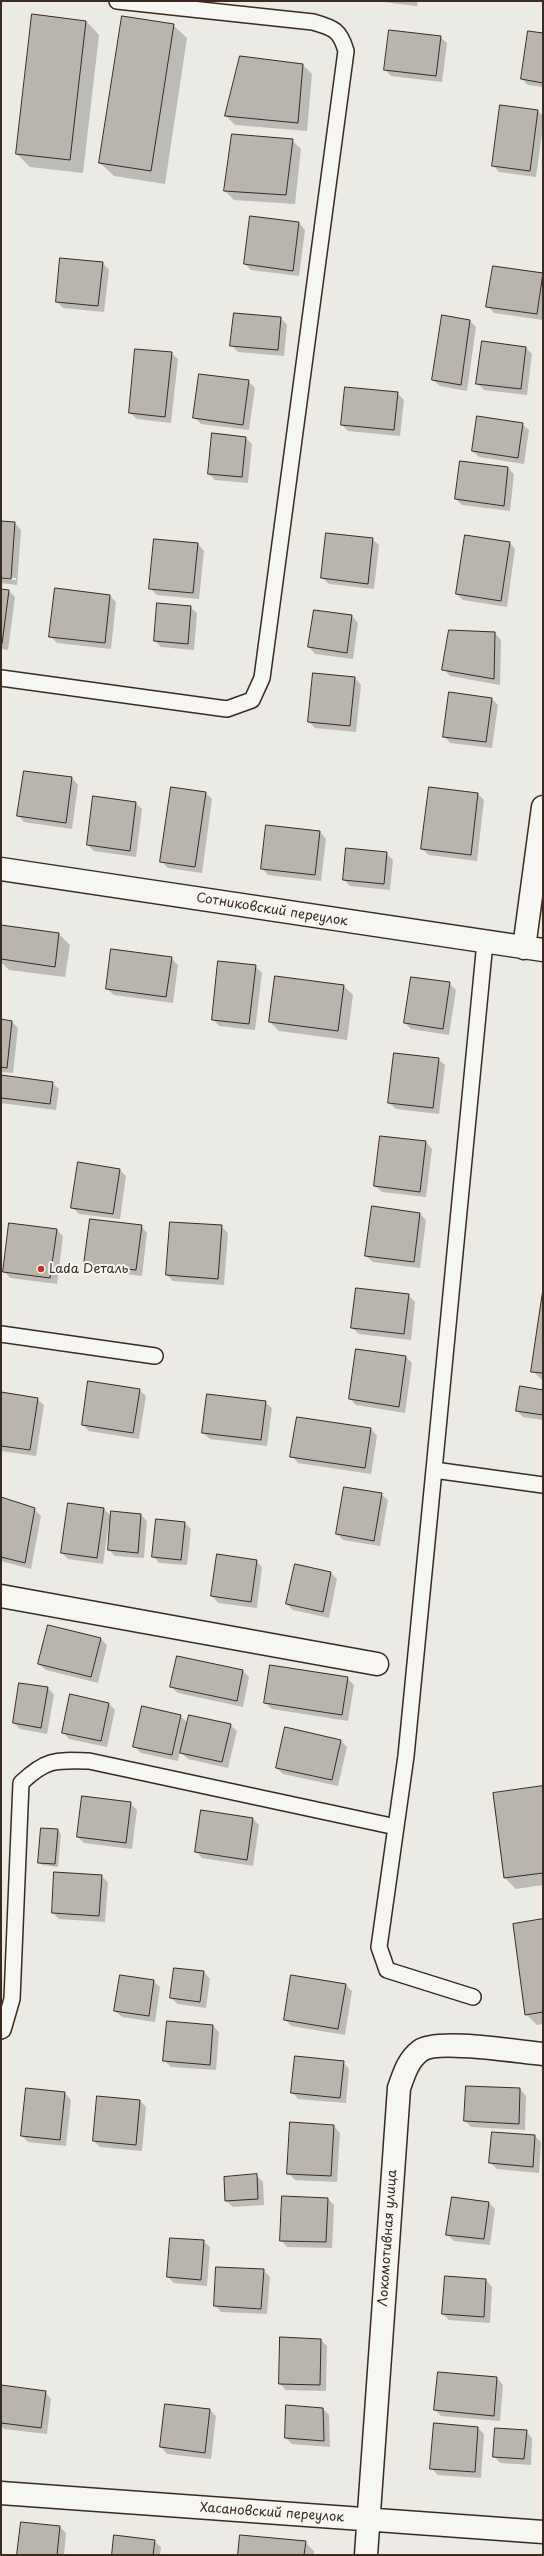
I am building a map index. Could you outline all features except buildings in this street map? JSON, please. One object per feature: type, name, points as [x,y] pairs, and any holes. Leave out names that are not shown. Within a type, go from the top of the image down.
[{"type":"street","points":[[534,949],[543,807]]},
{"type":"street","name":"Сотниковский переулок","points":[[1,869],[534,949]]},
{"type":"street","points":[[1,1596],[377,1664]]},
{"type":"street","name":"Локомотивная улица","points":[[366,2555],[398,2088],[407,2065],[421,2050],[444,2045],[543,2054]]},
{"type":"street","name":"Хасановский переулок","points":[[1,2493],[543,2532]]},
{"type":"lane","points":[[1,678],[227,709],[252,700],[262,678],[346,51],[342,37],[332,27],[313,22],[117,1]]},
{"type":"lane","points":[[473,1997],[387,1970],[379,1947],[406,1756],[485,942]]},
{"type":"lane","points":[[1,1334],[156,1356]]},
{"type":"lane","points":[[434,1470],[543,1485]]},
{"type":"lane","points":[[1,2031],[3,2030],[12,1999],[21,1783],[38,1766],[62,1760],[89,1761],[396,1827]]},
{"type":"place","name":"Lada Dеталь","points":[[41,1269]]}]
